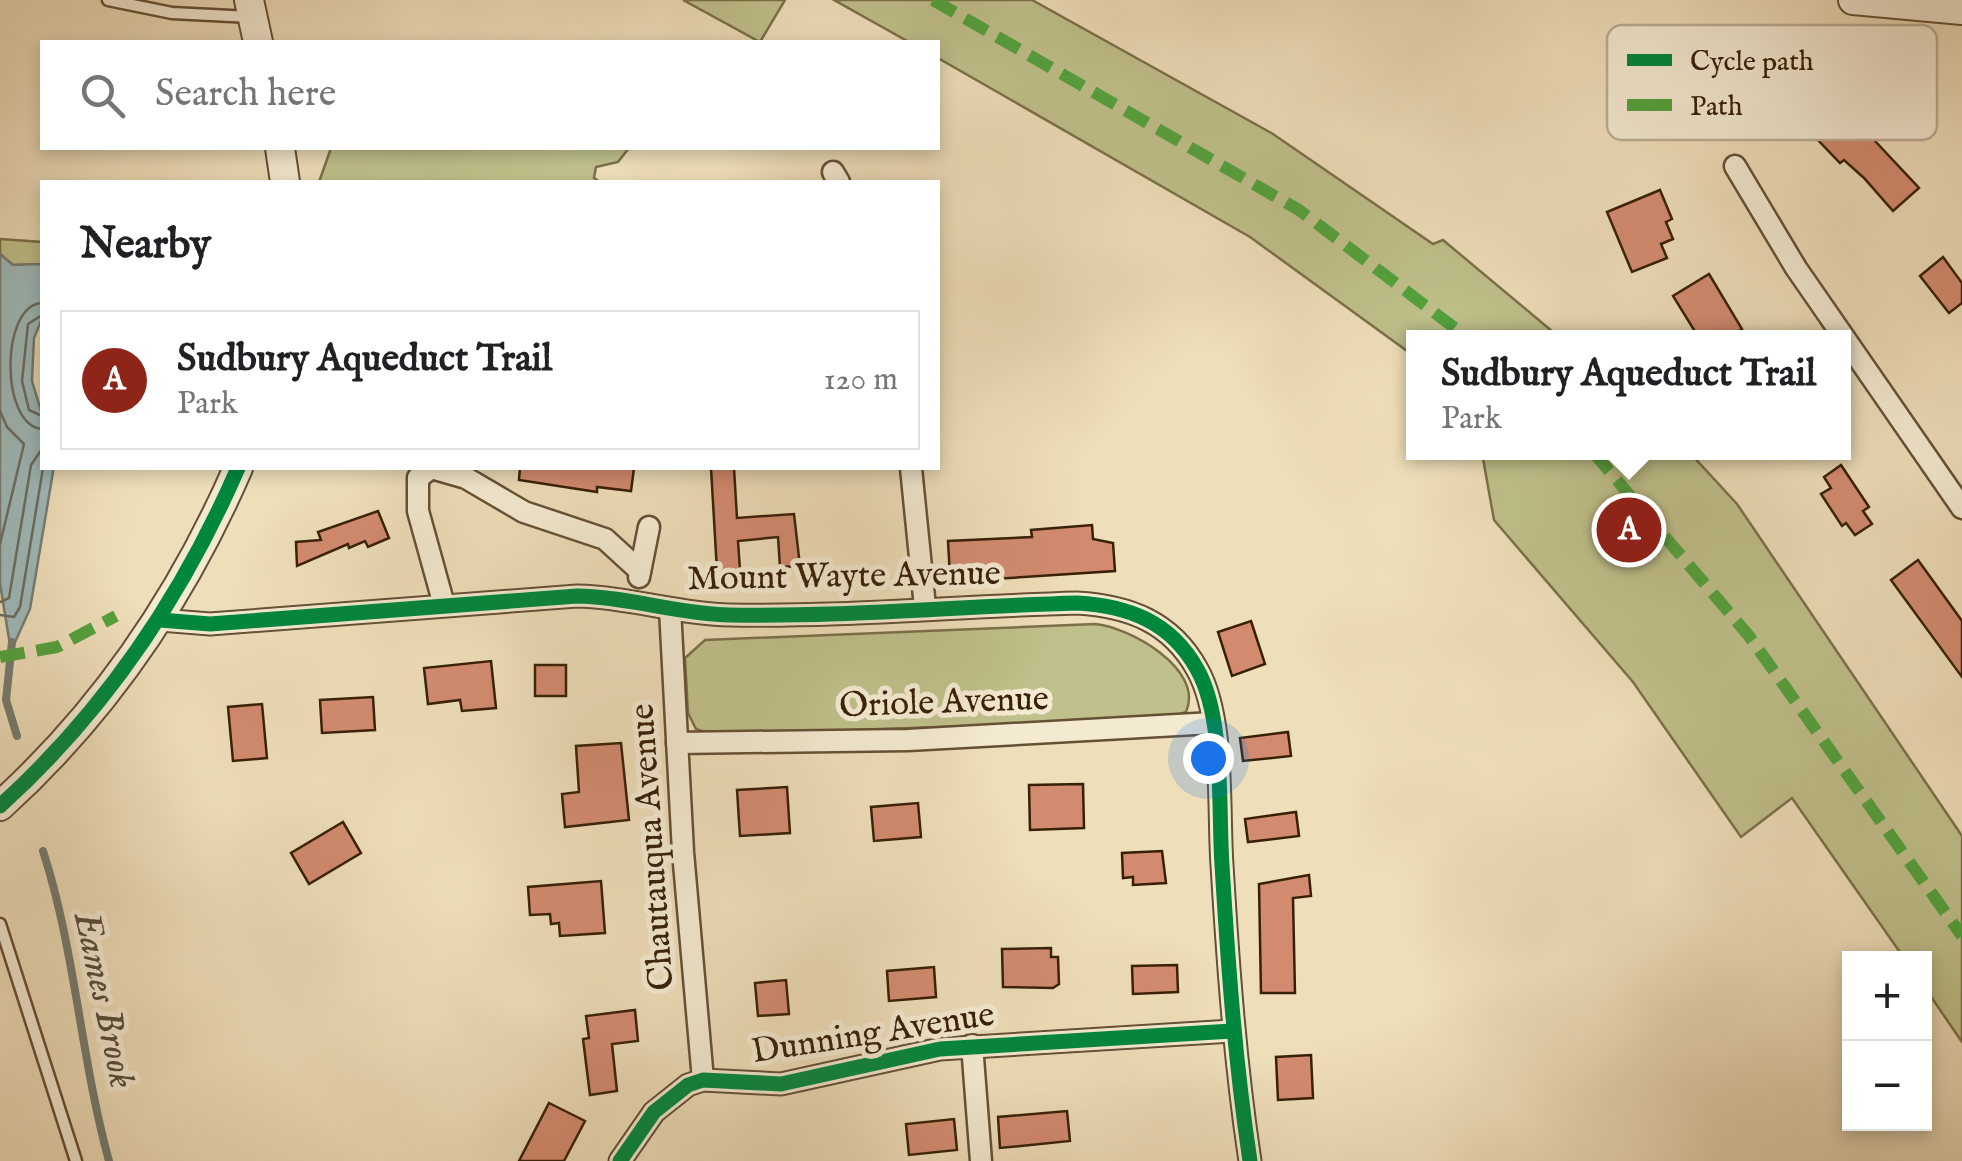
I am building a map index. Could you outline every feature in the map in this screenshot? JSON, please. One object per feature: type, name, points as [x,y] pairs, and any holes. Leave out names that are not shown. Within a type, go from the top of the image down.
[{"type":"street","points":[[1853,0],[1962,10]]},
{"type":"street","points":[[280,150],[285,180]]},
{"type":"street","points":[[1735,166],[1796,268],[1839,330]]},
{"type":"street","points":[[1851,348],[1962,508]]},
{"type":"street","points":[[0,806],[82,724],[160,620],[237,470]]},
{"type":"street","points":[[428,470],[418,478],[416,503],[444,605]]},
{"type":"street","points":[[438,470],[466,478],[524,512],[604,539],[640,571]]},
{"type":"street","points":[[912,470],[924,607]]},
{"type":"street","points":[[635,598],[650,527]]},
{"type":"street","name":"Mount Wayte Avenue","points":[[160,620],[210,624],[578,596],[635,598],[670,609],[734,615],[1077,603],[1122,608],[1146,616],[1166,630],[1199,671],[1213,723],[1232,1030],[1250,1161]]},
{"type":"street","name":"Chautauqua Avenue","points":[[670,609],[703,1080]]},
{"type":"street","name":"Oriole Avenue","points":[[677,743],[908,740],[1213,723]]},
{"type":"street","name":"Dunning Avenue","points":[[703,1080],[780,1084],[972,1045],[1232,1030]]},
{"type":"street","points":[[972,1045],[981,1161]]},
{"type":"street","points":[[620,1161],[654,1112],[688,1085],[703,1080]]},
{"type":"lane","points":[[108,0],[182,14],[253,20]]},
{"type":"lane","points":[[0,924],[76,1161]]},
{"type":"green space","points":[[683,0],[785,0],[761,40]]},
{"type":"green space","points":[[834,0],[1032,0],[1273,134],[1433,244],[1443,240],[1551,330],[1406,330],[1406,350],[1250,237],[940,59],[940,40],[905,40]]},
{"type":"green space","points":[[330,150],[627,150],[618,162],[596,167],[597,180],[320,180]]},
{"type":"green space","points":[[0,239],[40,242],[40,264],[13,265],[0,254]]},
{"type":"green space","points":[[1483,460],[1696,460],[1737,504],[1962,836],[1962,1042],[1932,998],[1932,951],[1899,951],[1792,798],[1741,837],[1633,682],[1494,520]]},
{"type":"green space","points":[[1095,624],[1144,642],[1175,666],[1189,696],[1186,712],[1167,719],[714,735],[696,729],[688,713],[685,658],[705,640]]},
{"type":"water","points":[[0,254],[13,265],[40,264],[40,324],[34,338],[32,381],[40,407],[40,470],[53,470],[30,609],[11,651],[0,584]]},
{"type":"building","points":[[1818,140],[1874,140],[1919,188],[1893,211],[1864,178],[1844,160],[1840,163]]},
{"type":"building","points":[[1660,190],[1672,219],[1666,222],[1673,239],[1661,244],[1667,258],[1632,272],[1607,212]]},
{"type":"building","points":[[1943,257],[1962,283],[1962,303],[1949,313],[1920,276]]},
{"type":"building","points":[[1709,274],[1742,329],[1694,330],[1673,296]]},
{"type":"building","points":[[1841,465],[1869,507],[1863,511],[1872,524],[1855,535],[1846,523],[1842,526],[1821,494],[1831,488],[1824,477]]},
{"type":"building","points":[[520,470],[634,470],[631,491],[597,487],[597,492],[519,480]]},
{"type":"building","points":[[711,470],[734,470],[737,518],[794,514],[800,566],[780,567],[778,537],[738,541],[740,570],[717,571]]},
{"type":"building","points":[[378,511],[389,538],[368,547],[365,541],[349,548],[348,544],[297,566],[296,542],[321,540],[318,532]]},
{"type":"building","points":[[1092,525],[1093,539],[1113,543],[1115,571],[980,580],[980,575],[950,577],[948,541],[1032,537],[1031,530]]},
{"type":"building","points":[[1918,560],[1962,621],[1962,677],[1891,580]]},
{"type":"building","points":[[1251,621],[1265,664],[1232,676],[1218,632]]},
{"type":"building","points":[[491,661],[496,708],[462,711],[460,700],[428,704],[424,668]]},
{"type":"building","points":[[535,665],[566,665],[566,696],[535,696]]},
{"type":"building","points":[[373,697],[375,730],[322,733],[320,700]]},
{"type":"building","points":[[262,704],[267,758],[233,761],[228,707]]},
{"type":"building","points":[[1288,732],[1291,756],[1243,761],[1240,738]]},
{"type":"building","points":[[621,743],[629,820],[565,827],[562,794],[579,792],[576,746]]},
{"type":"building","points":[[1083,784],[1084,828],[1030,830],[1029,785]]},
{"type":"building","points":[[787,787],[790,833],[740,836],[737,790]]},
{"type":"building","points":[[918,803],[921,837],[874,841],[871,807]]},
{"type":"building","points":[[1296,812],[1299,836],[1248,842],[1245,819]]},
{"type":"building","points":[[343,822],[361,853],[309,884],[291,853]]},
{"type":"building","points":[[1162,851],[1166,883],[1133,885],[1133,877],[1123,878],[1122,853]]},
{"type":"building","points":[[1309,875],[1311,896],[1293,898],[1295,993],[1261,993],[1259,884]]},
{"type":"building","points":[[601,881],[605,933],[560,936],[559,923],[551,924],[550,914],[530,915],[528,887]]},
{"type":"building","points":[[1051,948],[1051,957],[1058,957],[1059,984],[1053,988],[1003,987],[1002,949]]},
{"type":"building","points":[[1177,965],[1178,992],[1133,994],[1132,966]]},
{"type":"building","points":[[934,967],[936,997],[889,1001],[887,971]]},
{"type":"building","points":[[786,980],[789,1014],[758,1016],[755,983]]},
{"type":"building","points":[[635,1010],[638,1041],[612,1044],[617,1091],[590,1095],[583,1039],[589,1038],[586,1016]]},
{"type":"building","points":[[1311,1055],[1313,1098],[1278,1100],[1276,1057]]},
{"type":"building","points":[[549,1103],[585,1121],[564,1161],[519,1161]]},
{"type":"building","points":[[1067,1111],[1070,1141],[1000,1148],[998,1117]]},
{"type":"building","points":[[954,1119],[957,1150],[909,1155],[906,1124]]},
{"type":"waterway","name":"Eames Brook","points":[[12,642],[6,700],[17,736]]},
{"type":"waterway","name":"Eames Brook","points":[[43,851],[63,927],[109,1161]]},
{"type":"marked path","points":[[933,0],[1299,210],[1457,330]]},
{"type":"marked path","points":[[1600,460],[1749,636],[1962,936]]},
{"type":"marked path","points":[[0,657],[57,647],[116,616]]},
{"type":"cycle path","points":[[0,806],[74,731],[137,650],[192,562],[237,470]]},
{"type":"cycle path","points":[[160,620],[210,624],[577,596],[730,615],[1077,603],[1114,608],[1147,620],[1175,639],[1187,653],[1206,689],[1212,712],[1233,1013],[1250,1161]]},
{"type":"cycle path","points":[[620,1161],[654,1112],[688,1085],[703,1080],[781,1084],[940,1049],[1232,1031]]},
{"type":"place","name":"Sudbury Aqueduct Trail","points":[[1629,530]]}]
